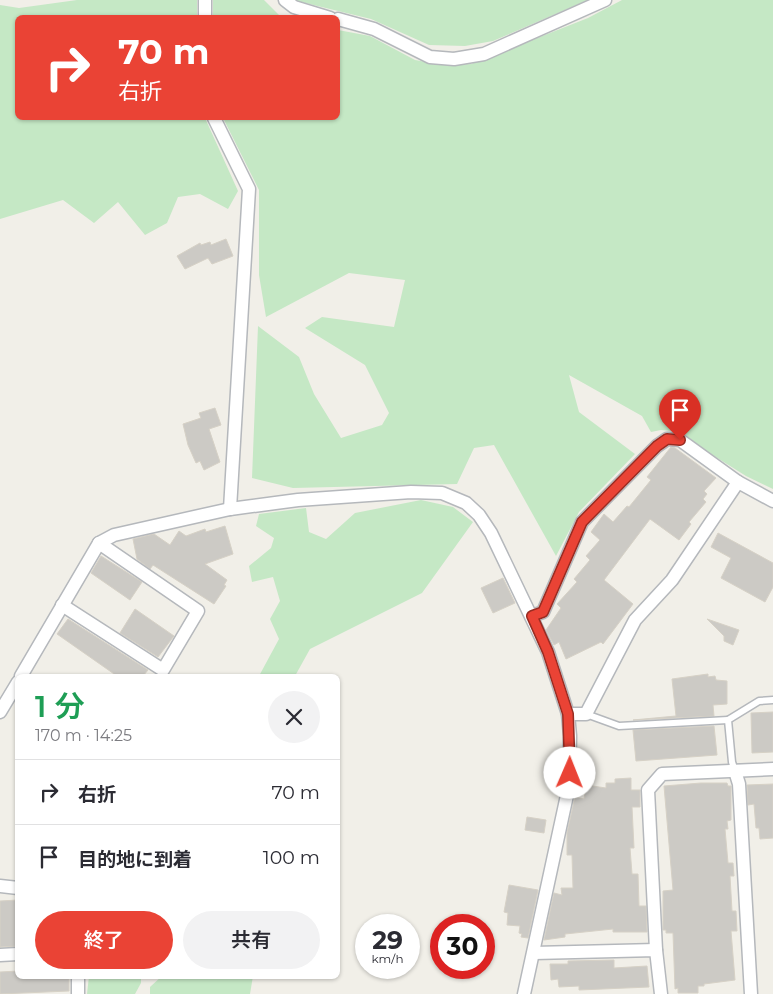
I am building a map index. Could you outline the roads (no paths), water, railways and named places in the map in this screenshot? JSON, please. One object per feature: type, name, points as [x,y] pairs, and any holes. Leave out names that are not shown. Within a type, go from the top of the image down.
[{"type":"street","points":[[205,0],[205,15]]},
{"type":"street","points":[[285,0],[294,7],[320,15]]},
{"type":"street","points":[[340,20],[374,29],[430,57],[454,59],[484,54],[605,0]]},
{"type":"street","points":[[215,120],[249,188],[230,508]]},
{"type":"street","points":[[532,616],[543,612],[582,522],[657,446],[667,439],[680,440],[692,447],[738,482],[773,501]]},
{"type":"street","points":[[568,714],[586,714],[634,620],[672,580],[738,482]]},
{"type":"street","points":[[22,674],[98,543],[114,535],[230,508],[298,500],[411,492],[442,493],[466,503],[479,515],[491,533],[532,616],[548,652],[568,714],[570,736],[569,786],[524,994]]},
{"type":"street","points":[[62,605],[163,670],[198,611],[98,543]]},
{"type":"street","points":[[1,707],[15,686]]},
{"type":"street","points":[[661,994],[656,950],[648,790],[662,774],[773,769]]},
{"type":"street","points":[[735,771],[739,784],[751,994]]},
{"type":"street","points":[[0,886],[15,888]]},
{"type":"street","points":[[534,953],[656,950]]},
{"type":"street","points":[[0,955],[15,954]]},
{"type":"street","points":[[78,979],[78,994]]},
{"type":"lane","points":[[586,714],[619,726],[728,720],[759,701],[773,700]]},
{"type":"lane","points":[[728,720],[732,762],[735,771]]}]
